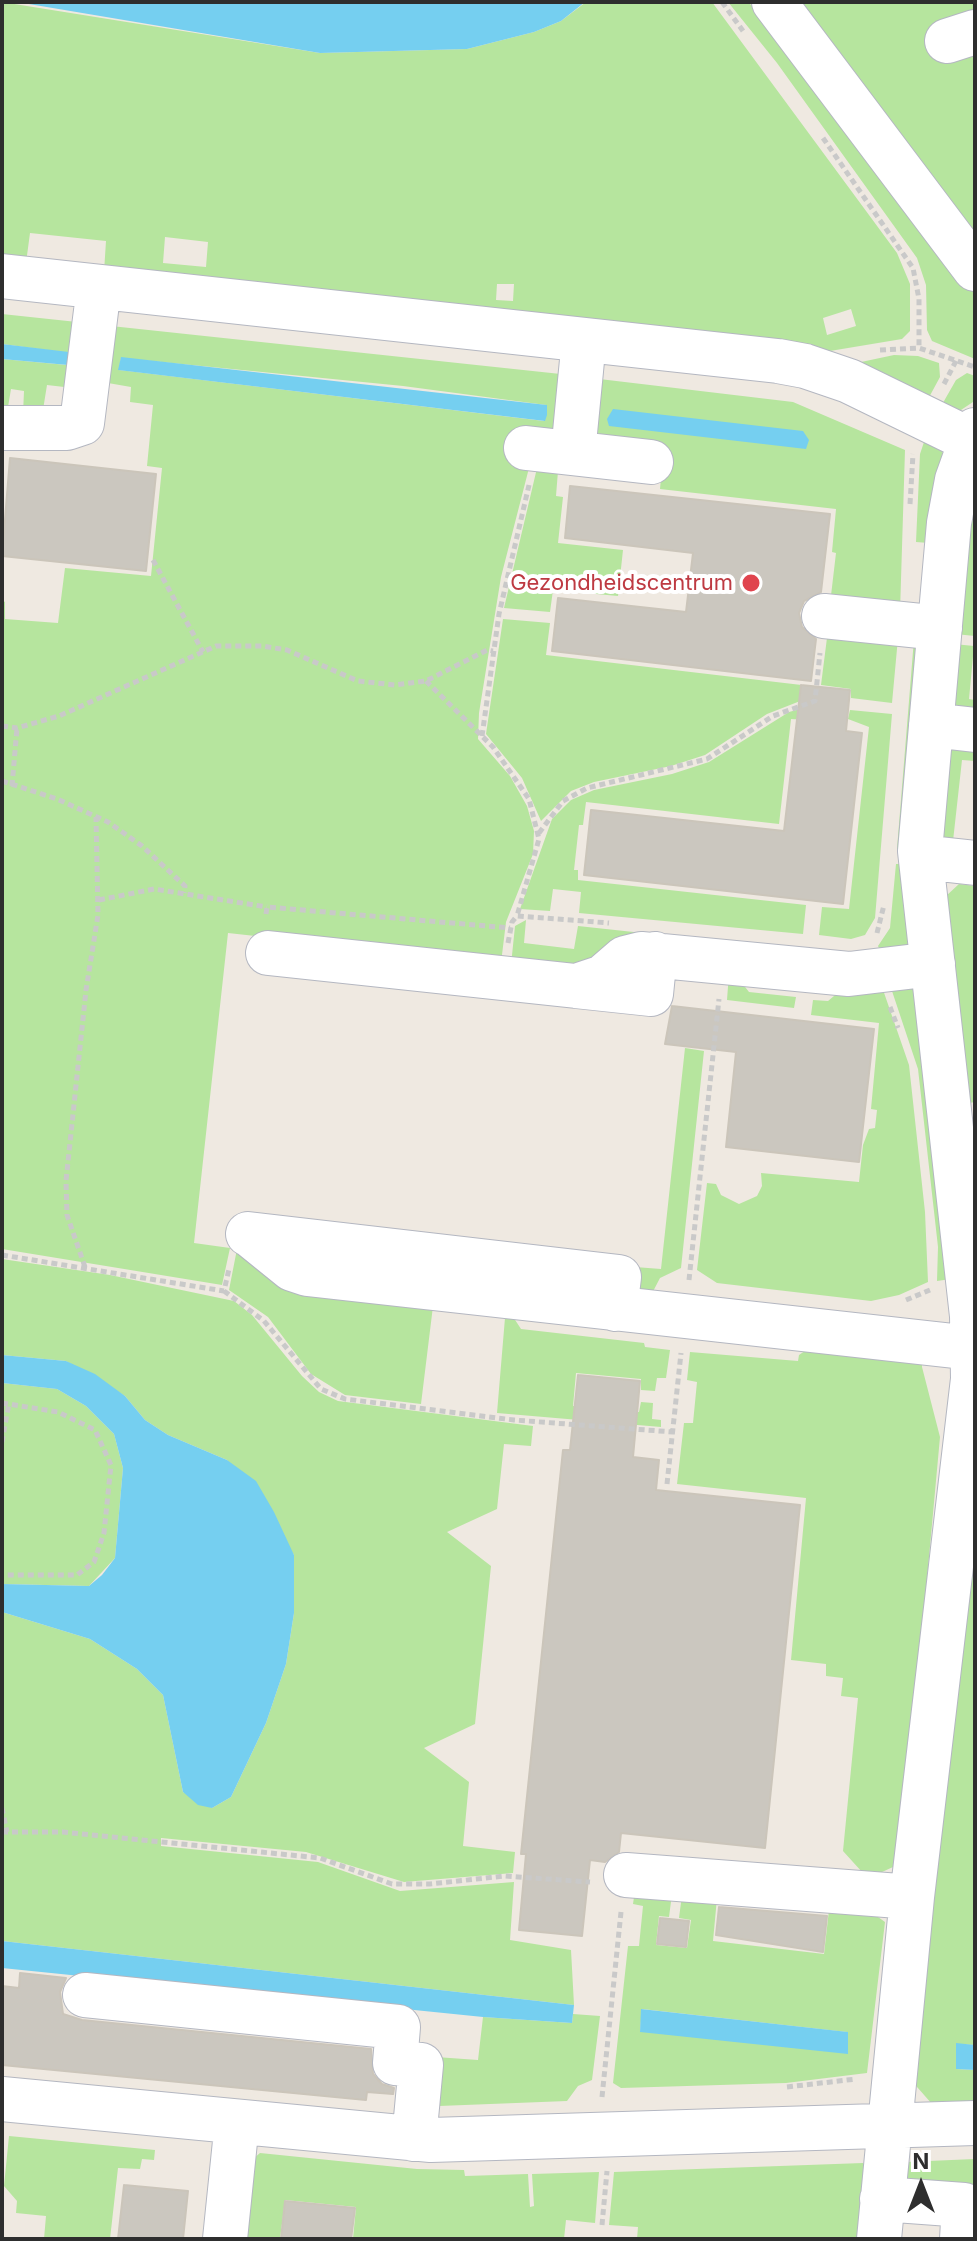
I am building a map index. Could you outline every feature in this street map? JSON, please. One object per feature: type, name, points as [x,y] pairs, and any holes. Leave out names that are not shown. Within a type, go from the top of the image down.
[{"type":"street","points":[[774,2],[975,269]]},
{"type":"street","points":[[2,276],[805,366],[849,381],[927,419],[972,435],[949,523],[921,857],[973,1379],[912,1897],[881,2219],[964,2205],[962,2239]]},
{"type":"street","points":[[2,428],[67,428],[82,423],[99,287]]},
{"type":"street","points":[[584,340],[545,450],[651,462]]},
{"type":"street","points":[[824,616],[940,628]]},
{"type":"street","points":[[931,725],[975,730]]},
{"type":"street","points":[[921,857],[975,863]]},
{"type":"street","points":[[268,953],[651,994],[655,954],[849,974],[933,964]]},
{"type":"street","points":[[243,1234],[309,1258],[464,1275],[619,1277],[615,1309],[972,1348]]},
{"type":"street","points":[[625,1880],[816,1869],[912,1897]]},
{"type":"street","points":[[85,1995],[398,2027],[395,2063],[421,2065],[414,2139]]},
{"type":"street","points":[[2,2099],[414,2139],[603,2115],[888,2126],[975,2123]]},
{"type":"street","points":[[225,2239],[237,2122]]},
{"type":"path","points":[[722,2],[747,36]]},
{"type":"path","points":[[815,127],[913,268],[919,299],[919,348]]},
{"type":"path","points":[[910,509],[913,446],[957,359]]},
{"type":"path","points":[[482,736],[493,651],[545,450]]},
{"type":"path","points":[[153,560],[203,652]]},
{"type":"path","points":[[2,726],[17,728],[98,701],[216,646],[262,646],[287,650],[358,681],[395,685],[426,681],[487,650],[493,651]]},
{"type":"path","points":[[426,681],[482,736],[517,779],[529,799],[539,833],[535,858],[516,910],[517,916],[510,928],[504,978]]},
{"type":"path","points":[[539,833],[563,801],[587,788],[707,759],[773,716],[808,702]]},
{"type":"path","points":[[12,786],[17,728]]},
{"type":"path","points":[[2,781],[57,799],[96,817],[142,846],[185,886],[184,893]]},
{"type":"path","points":[[85,1267],[67,1215],[66,1181],[99,900],[96,817]]},
{"type":"path","points":[[99,900],[154,889],[267,907]]},
{"type":"path","points":[[871,942],[883,922],[885,891]]},
{"type":"path","points":[[517,916],[620,924]]},
{"type":"path","points":[[667,1484],[723,961]]},
{"type":"path","points":[[224,1291],[243,1234]]},
{"type":"path","points":[[2,1255],[224,1291],[264,1321],[321,1389],[345,1399],[514,1420],[673,1432]]},
{"type":"path","points":[[2,1442],[6,1403],[58,1412],[95,1430],[111,1465],[104,1533],[94,1562],[77,1575],[2,1575]]},
{"type":"path","points":[[2,1808],[5,1832],[63,1832],[320,1858],[392,1884],[430,1884],[504,1876],[625,1880],[603,2115],[607,2172],[602,2225]]},
{"type":"path","points":[[783,2088],[835,2079],[893,2081]]},
{"type":"path","points":[[603,2115],[617,2094]]},
{"type":"green space","points":[[2,2],[320,53],[467,49],[534,32],[561,21],[586,2],[712,2],[897,253],[910,284],[910,331],[902,339],[830,351],[104,272],[106,241],[30,233],[26,263],[2,260]],"holes":[[[165,237],[208,242],[206,267],[163,263]],[[497,284],[514,284],[513,301],[496,300]],[[851,309],[856,326],[827,335],[823,318]]]},
{"type":"green space","points":[[728,2],[748,2],[752,6],[975,291],[975,359],[932,341],[927,330],[926,285],[917,258],[777,63]]},
{"type":"green space","points":[[799,2],[975,2],[975,238]]},
{"type":"green space","points":[[2,314],[77,322],[73,388],[47,385],[42,416],[23,414],[24,391],[11,389],[7,413],[2,413],[2,359],[67,365],[69,353],[2,344]]},
{"type":"green space","points":[[111,326],[570,375],[565,416],[529,468],[501,577],[479,713],[478,739],[510,776],[527,806],[534,831],[533,854],[506,922],[501,963],[228,933],[194,1243],[230,1248],[222,1285],[2,1249],[2,600],[5,602],[5,619],[58,623],[65,568],[151,576],[162,468],[147,466],[153,405],[130,402],[131,387],[108,383]],"holes":[[[121,358],[403,386],[546,405],[544,421],[119,370]]]},
{"type":"green space","points":[[894,355],[918,356],[939,363],[940,377],[927,401],[847,365]]},
{"type":"green space","points":[[967,373],[975,376],[973,402],[961,410],[940,408],[956,380]]},
{"type":"green space","points":[[591,378],[793,402],[905,450],[900,612],[830,604],[836,553],[832,552],[836,509],[660,489],[664,447],[598,439],[587,417]]},
{"type":"green space","points":[[924,442],[942,450],[944,457],[929,543],[916,542],[920,454]]},
{"type":"green space","points":[[537,468],[558,471],[556,496],[563,497],[558,543],[623,550],[618,596],[553,590],[550,612],[504,608]]},
{"type":"green space","points":[[975,484],[975,636],[955,634]]},
{"type":"green space","points":[[503,619],[550,623],[546,655],[810,686],[808,698],[767,714],[705,755],[671,766],[594,782],[571,791],[541,821],[522,778],[486,734]]},
{"type":"green space","points":[[828,630],[898,638],[892,703],[851,698],[851,689],[821,685]]},
{"type":"green space","points":[[914,639],[922,639],[905,850],[897,849]]},
{"type":"green space","points":[[954,644],[974,646],[969,699],[975,700],[975,713],[956,709],[950,697]]},
{"type":"green space","points":[[811,706],[823,721],[791,719],[779,824],[586,802],[583,825],[579,825],[574,870],[578,870],[578,880],[806,905],[803,934],[579,913],[581,892],[553,889],[550,911],[520,909],[552,819],[571,800],[594,790],[672,774],[709,762],[789,712]]},
{"type":"green space","points":[[850,710],[892,714],[875,918],[865,935],[851,939],[819,935],[822,907],[849,909],[869,727],[848,719]]},
{"type":"green space","points":[[950,747],[975,747],[975,761],[962,760],[953,841],[943,840],[939,820]]},
{"type":"green space","points":[[896,864],[907,864],[914,927],[908,948],[884,959],[878,946],[890,928]]},
{"type":"green space","points":[[959,884],[975,886],[975,1102],[964,1104],[946,896]]},
{"type":"green space","points":[[526,920],[524,943],[574,949],[578,926],[717,941],[594,965],[511,965],[515,926]]},
{"type":"green space","points":[[729,973],[735,974],[749,992],[796,997],[794,1008],[727,1000]]},
{"type":"green space","points":[[889,982],[915,988],[951,1279],[937,1281],[938,1247],[918,1069]]},
{"type":"green space","points":[[881,984],[909,1065],[925,1212],[928,1282],[899,1295],[871,1301],[717,1283],[697,1270],[707,1183],[716,1184],[721,1195],[739,1204],[757,1196],[762,1186],[761,1173],[859,1182],[863,1145],[869,1129],[875,1128],[877,1110],[871,1109],[879,1023],[811,1015],[813,1000],[828,1001],[846,986]]},
{"type":"green space","points":[[685,1048],[704,1051],[681,1268],[660,1278],[648,1301],[640,1294],[635,1267],[661,1269]]},
{"type":"green space","points":[[237,1249],[434,1298],[421,1404],[345,1395],[311,1374],[268,1317],[229,1290]]},
{"type":"green space","points":[[2,1259],[110,1275],[234,1301],[252,1315],[302,1376],[319,1392],[338,1401],[533,1426],[531,1446],[504,1444],[497,1509],[447,1532],[491,1566],[475,1724],[424,1748],[469,1782],[463,1846],[515,1852],[513,1873],[404,1882],[306,1852],[161,1838],[161,1846],[318,1862],[400,1891],[514,1882],[510,1940],[571,1950],[574,2005],[2,1941],[2,1612],[90,1639],[137,1669],[163,1695],[183,1792],[212,1808],[231,1797],[266,1723],[286,1664],[294,1613],[294,1555],[227,1460],[168,1435],[145,1420],[125,1396],[66,1361],[2,1355]]},
{"type":"green space","points":[[506,1306],[521,1329],[644,1343],[645,1347],[670,1350],[666,1378],[657,1378],[655,1391],[641,1390],[641,1379],[576,1373],[573,1406],[639,1412],[641,1402],[653,1403],[652,1419],[661,1420],[661,1427],[497,1413]]},
{"type":"green space","points":[[818,1342],[922,1353],[922,1367],[940,1437],[902,1852],[893,1867],[882,1872],[862,1872],[843,1851],[858,1698],[841,1696],[843,1678],[826,1676],[826,1664],[791,1660],[806,1498],[677,1484],[684,1423],[693,1423],[697,1382],[687,1380],[690,1352],[798,1361],[799,1355]]},
{"type":"green space","points":[[2,1383],[57,1389],[86,1406],[114,1434],[123,1468],[115,1558],[89,1586],[2,1584]]},
{"type":"green space","points":[[975,1482],[975,2045],[956,2044],[956,2069],[975,2070],[975,2105],[932,2104],[910,2079]]},
{"type":"green space","points":[[635,1890],[672,1894],[669,1917],[659,1916],[656,1945],[687,1948],[691,1920],[679,1918],[682,1895],[717,1898],[713,1941],[824,1954],[829,1910],[878,1917],[885,1922],[867,2073],[786,2083],[621,2088],[613,2083],[628,1946],[639,1946],[643,1906],[633,1904]],"holes":[[[642,2009],[848,2033],[640,2031]]]},
{"type":"green space","points":[[573,2014],[600,2016],[592,2080],[578,2086],[567,2101],[439,2106],[436,2057],[478,2060],[483,2017],[572,2023]]},
{"type":"green space","points":[[9,2136],[155,2150],[154,2160],[142,2159],[140,2169],[118,2168],[110,2239],[44,2239],[46,2216],[16,2213],[17,2201],[4,2186]]},
{"type":"green space","points":[[260,2153],[417,2169],[464,2170],[465,2176],[528,2174],[530,2207],[534,2206],[532,2174],[599,2172],[595,2223],[566,2220],[564,2239],[353,2239],[356,2207],[285,2200],[280,2239],[239,2239],[247,2164]]},
{"type":"green space","points":[[975,2159],[975,2197],[907,2192],[905,2162]]},
{"type":"green space","points":[[863,2163],[868,2168],[863,2239],[637,2239],[638,2227],[609,2225],[614,2172]]},
{"type":"water","points":[[17,2],[585,2],[561,21],[534,32],[467,49],[320,53]]},
{"type":"water","points":[[2,344],[69,352],[68,365],[2,359]]},
{"type":"water","points":[[121,357],[547,405],[547,415],[545,421],[118,370]]},
{"type":"water","points":[[613,409],[803,431],[809,440],[806,449],[609,426],[607,419]]},
{"type":"water","points":[[2,1355],[66,1361],[95,1374],[125,1396],[145,1420],[168,1435],[227,1460],[256,1481],[294,1555],[294,1613],[286,1664],[266,1723],[231,1797],[212,1808],[198,1805],[183,1792],[163,1695],[137,1669],[90,1639],[2,1612],[2,1584],[89,1586],[102,1575],[115,1558],[123,1468],[114,1434],[86,1406],[57,1389],[2,1383]]},
{"type":"water","points":[[2,1941],[574,2005],[572,2023],[483,2017],[2,1968]]},
{"type":"water","points":[[641,2009],[848,2032],[848,2054],[640,2032]]},
{"type":"water","points":[[956,2043],[975,2045],[975,2070],[956,2069]]},
{"type":"building","points":[[10,458],[156,474],[146,571],[2,556]]},
{"type":"building","points":[[570,486],[830,514],[821,592],[804,601],[799,613],[802,627],[816,639],[811,681],[552,651],[558,598],[686,612],[693,553],[565,538]]},
{"type":"building","points":[[801,685],[850,690],[846,731],[862,733],[843,904],[584,875],[591,810],[784,831]]},
{"type":"building","points":[[672,1006],[874,1029],[859,1162],[726,1147],[736,1052],[665,1044]]},
{"type":"building","points":[[578,1375],[640,1381],[633,1457],[659,1460],[656,1490],[800,1505],[765,1848],[621,1833],[619,1852],[605,1862],[590,1860],[582,1936],[519,1930],[526,1854],[521,1854],[563,1450],[570,1450]]},
{"type":"building","points":[[719,1907],[827,1916],[823,1952],[716,1935]]},
{"type":"building","points":[[660,1918],[689,1921],[686,1947],[657,1944]]},
{"type":"building","points":[[20,1973],[66,1978],[60,1992],[63,2014],[82,2020],[371,2049],[373,2074],[382,2084],[394,2088],[393,2094],[367,2092],[366,2100],[2,2065],[2,1986],[19,1988]]},
{"type":"building","points":[[124,2185],[188,2191],[183,2239],[118,2239]]},
{"type":"building","points":[[285,2201],[355,2208],[351,2239],[281,2239]]},
{"type":"place","name":"Gezondheidscentrum","points":[[751,583]]}]
